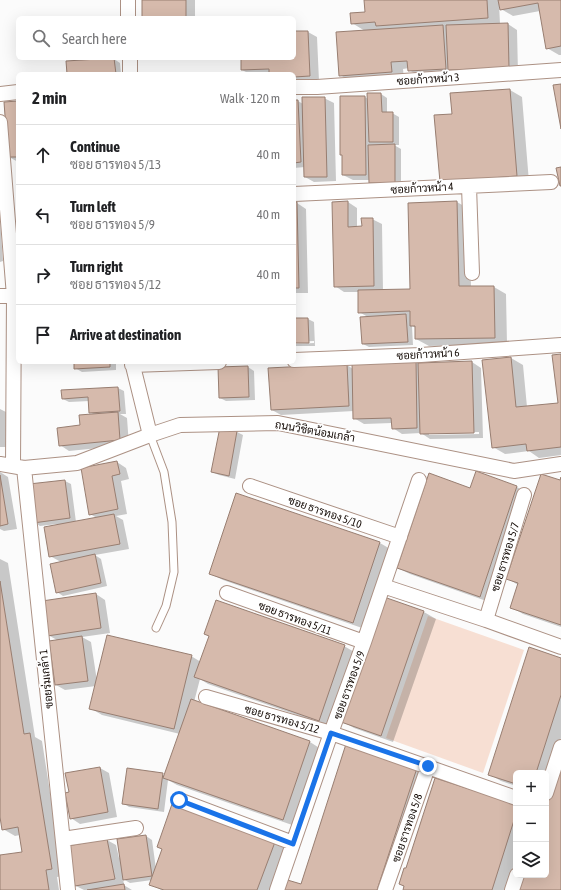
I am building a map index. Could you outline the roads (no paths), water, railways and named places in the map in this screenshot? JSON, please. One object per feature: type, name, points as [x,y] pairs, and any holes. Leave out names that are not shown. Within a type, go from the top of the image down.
[{"type":"street","points":[[128,0],[128,16]]},
{"type":"street","points":[[130,60],[130,72]]},
{"type":"street","name":"ซอยก้าวหน้า 3","points":[[296,87],[317,87],[561,70]]},
{"type":"street","points":[[0,94],[16,92]]},
{"type":"street","name":"ซอยร่มเกล้า 1","points":[[0,122],[12,466],[63,839],[68,890]]},
{"type":"street","name":"ซอยก้าวหน้า 4","points":[[296,194],[551,182]]},
{"type":"street","points":[[469,186],[472,273]]},
{"type":"street","name":"ซอยก้าวหน้า 6","points":[[296,360],[421,355],[561,345]]},
{"type":"street","points":[[132,364],[150,435]]},
{"type":"street","name":"ถนนวิชิตน้อมเกล้า","points":[[12,466],[77,463],[180,425],[278,423],[514,471],[561,464]]},
{"type":"street","name":"ซอย ธารทอง 5/9","points":[[277,890],[364,642],[418,480]]},
{"type":"street","name":"ซอย ธารทอง 5/10","points":[[250,486],[400,537]]},
{"type":"street","name":"ซอย ธารทอง 5/7","points":[[486,620],[524,495]]},
{"type":"street","points":[[383,586],[486,620],[561,647]]},
{"type":"street","name":"ซอย ธารทอง 5/11","points":[[227,593],[364,642]]},
{"type":"street","name":"ซอย ธารทอง 5/12","points":[[206,697],[331,733],[513,797]]},
{"type":"street","points":[[549,783],[561,746]]},
{"type":"street","name":"ซอย ธารทอง 5/8","points":[[385,890],[428,766]]},
{"type":"street","points":[[179,800],[293,844]]},
{"type":"street","points":[[63,839],[136,828]]},
{"type":"street","points":[[512,890],[516,878]]},
{"type":"lane","points":[[150,435],[164,472],[172,522],[174,572],[166,606],[156,628]]}]
